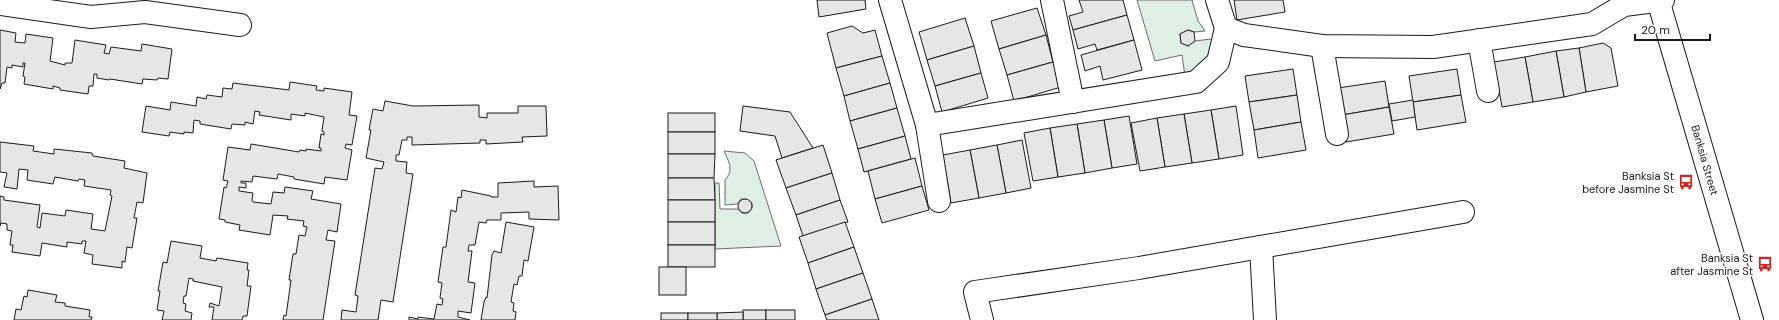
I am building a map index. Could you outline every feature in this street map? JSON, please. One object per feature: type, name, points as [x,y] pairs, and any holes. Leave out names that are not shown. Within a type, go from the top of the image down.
[{"type":"street","points":[[890,0],[927,125],[939,201]]},
{"type":"street","points":[[1052,0],[1072,102]]},
{"type":"street","points":[[927,125],[1196,82],[1218,62],[1226,28],[1217,0]]},
{"type":"street","points":[[1226,28],[1244,35],[1322,46],[1433,47],[1592,24],[1624,5],[1660,0]]},
{"type":"street","name":"Banksia Street","points":[[1660,0],[1752,320]]},
{"type":"street","points":[[0,4],[90,17],[145,12],[240,25]]},
{"type":"street","points":[[1479,40],[1488,91]]},
{"type":"street","points":[[1322,46],[1337,134]]},
{"type":"street","points":[[982,320],[974,292],[1139,268],[1463,212]]},
{"type":"street","points":[[1261,247],[1265,320]]},
{"type":"green space","points":[[1137,0],[1192,0],[1198,21],[1205,31],[1194,32],[1188,30],[1180,34],[1181,43],[1188,46],[1195,41],[1211,39],[1215,43],[1215,46],[1198,68],[1185,76],[1182,55],[1155,61]]},
{"type":"green space","points":[[724,151],[745,153],[754,161],[781,246],[715,249],[715,183],[719,183],[720,209],[738,209],[742,213],[748,213],[752,208],[752,203],[746,199],[741,199],[737,204],[725,205],[725,180],[728,176],[730,166]]},
{"type":"building","points":[[817,0],[865,0],[866,9],[819,17]]},
{"type":"building","points":[[1079,0],[1123,0],[1127,15],[1073,30],[1069,16],[1083,12]]},
{"type":"building","points":[[1234,0],[1283,0],[1285,12],[1237,20]]},
{"type":"building","points":[[1037,8],[1046,35],[999,49],[991,21]]},
{"type":"building","points":[[1127,15],[1134,40],[1097,50],[1095,44],[1078,49],[1073,30]]},
{"type":"building","points":[[965,18],[974,46],[927,60],[919,32]]},
{"type":"building","points":[[852,26],[863,33],[875,30],[882,56],[836,68],[827,33]]},
{"type":"building","points":[[0,30],[16,33],[15,42],[25,43],[26,34],[53,38],[50,61],[65,65],[65,63],[72,63],[75,40],[106,45],[104,53],[109,54],[111,47],[141,51],[142,44],[172,49],[168,79],[143,79],[142,84],[97,78],[97,74],[94,74],[93,86],[89,86],[88,94],[60,90],[60,88],[53,86],[53,89],[24,84],[25,77],[23,76],[25,63],[23,63],[23,67],[12,65],[12,68],[7,67],[5,83],[2,83],[0,89]]},
{"type":"building","points":[[1188,30],[1194,32],[1195,41],[1188,46],[1181,43],[1180,34]]},
{"type":"building","points":[[1046,35],[1053,62],[1007,75],[999,49]]},
{"type":"building","points":[[1134,40],[1142,70],[1103,80],[1100,66],[1085,71],[1081,55]]},
{"type":"building","points":[[1603,43],[1611,48],[1618,86],[1586,92],[1579,48]]},
{"type":"building","points":[[974,46],[981,73],[935,86],[927,60]]},
{"type":"building","points":[[1579,48],[1586,92],[1564,97],[1556,51]]},
{"type":"building","points":[[1556,51],[1564,97],[1533,102],[1525,57]]},
{"type":"building","points":[[882,56],[890,83],[844,96],[836,68]]},
{"type":"building","points":[[1525,57],[1533,102],[1502,107],[1494,62]]},
{"type":"building","points":[[1053,62],[1061,87],[1014,101],[1007,75]]},
{"type":"building","points":[[1293,69],[1297,95],[1249,102],[1245,76]]},
{"type":"building","points":[[1457,69],[1461,95],[1413,102],[1409,76]]},
{"type":"building","points":[[981,73],[988,98],[942,112],[935,86]]},
{"type":"building","points":[[1385,81],[1389,107],[1342,115],[1338,88]]},
{"type":"building","points":[[290,82],[317,86],[316,90],[324,91],[324,88],[352,92],[349,115],[357,116],[352,145],[346,144],[345,148],[352,150],[347,180],[325,177],[324,184],[294,179],[294,177],[278,174],[277,179],[253,176],[252,182],[241,181],[241,183],[246,183],[246,188],[239,187],[239,191],[253,193],[253,202],[271,204],[273,192],[284,193],[285,187],[313,191],[311,199],[341,204],[337,232],[328,230],[326,240],[335,241],[323,320],[283,320],[284,315],[286,316],[293,254],[296,254],[299,235],[305,236],[307,227],[303,226],[304,221],[287,219],[288,216],[273,215],[270,235],[239,230],[240,225],[225,222],[225,220],[219,219],[224,187],[226,188],[228,181],[223,180],[228,147],[250,150],[251,144],[299,152],[300,150],[306,151],[306,149],[321,151],[321,148],[319,148],[321,134],[324,135],[324,132],[322,131],[324,117],[305,113],[305,116],[291,114],[291,120],[259,115],[260,112],[255,111],[253,124],[245,122],[245,125],[232,124],[231,129],[200,124],[200,121],[194,120],[193,133],[184,132],[184,134],[170,132],[169,136],[142,132],[146,106],[170,110],[171,102],[196,106],[197,97],[206,99],[207,95],[222,97],[223,88],[232,89],[233,83],[289,90]]},
{"type":"building","points":[[890,83],[897,108],[850,121],[844,96]]},
{"type":"building","points":[[1297,95],[1301,122],[1254,130],[1249,102]]},
{"type":"building","points":[[1461,95],[1466,122],[1417,130],[1413,102]]},
{"type":"building","points":[[1413,100],[1415,117],[1392,121],[1389,104]]},
{"type":"building","points":[[385,101],[413,106],[479,105],[479,117],[487,118],[487,113],[518,113],[518,106],[546,106],[547,136],[522,137],[523,142],[486,144],[486,140],[480,140],[480,143],[412,145],[412,137],[407,137],[407,140],[402,140],[399,155],[396,155],[396,161],[407,162],[406,173],[413,174],[393,302],[381,300],[378,320],[341,320],[342,310],[356,312],[358,296],[355,295],[375,168],[382,169],[384,162],[366,158],[371,130],[369,130],[373,109],[383,111]]},
{"type":"building","points":[[743,106],[790,112],[813,148],[782,158],[775,136],[740,131]]},
{"type":"building","points":[[1236,106],[1243,155],[1219,159],[1211,110]]},
{"type":"building","points":[[1389,107],[1394,134],[1346,142],[1342,115]]},
{"type":"building","points":[[897,108],[905,136],[858,149],[850,121]]},
{"type":"building","points":[[1211,110],[1219,159],[1192,163],[1184,114]]},
{"type":"building","points":[[668,113],[715,113],[715,132],[668,132]]},
{"type":"building","points":[[1184,114],[1192,163],[1165,167],[1157,118]]},
{"type":"building","points":[[1129,116],[1137,164],[1112,168],[1104,120]]},
{"type":"building","points":[[1157,118],[1165,167],[1140,171],[1131,123]]},
{"type":"building","points":[[1104,120],[1112,168],[1085,173],[1077,124]]},
{"type":"building","points":[[1301,122],[1306,150],[1258,158],[1254,130]]},
{"type":"building","points":[[1077,124],[1085,173],[1058,177],[1050,128]]},
{"type":"building","points":[[1050,128],[1058,177],[1033,181],[1024,133]]},
{"type":"building","points":[[668,132],[715,132],[715,154],[668,154]]},
{"type":"building","points":[[905,136],[911,159],[864,172],[858,149]]},
{"type":"building","points":[[1022,140],[1031,188],[1006,193],[997,145]]},
{"type":"building","points":[[0,142],[34,146],[33,151],[54,154],[54,149],[92,153],[93,156],[125,161],[124,168],[147,173],[143,203],[137,202],[134,218],[137,218],[132,248],[127,247],[125,262],[122,261],[122,268],[92,264],[93,255],[84,253],[86,241],[82,241],[82,244],[67,242],[67,247],[42,243],[40,256],[12,252],[13,245],[10,245],[12,231],[7,230],[7,224],[1,223],[0,226],[0,196],[4,197],[4,200],[40,205],[37,227],[40,228],[42,213],[65,216],[66,210],[93,214],[91,229],[105,231],[112,196],[110,195],[111,190],[84,186],[85,180],[79,179],[78,181],[55,177],[53,184],[27,180],[28,170],[19,169],[17,189],[4,187],[7,173],[0,172]]},
{"type":"building","points":[[823,145],[832,173],[786,188],[776,160]]},
{"type":"building","points":[[997,145],[1006,193],[979,198],[970,150]]},
{"type":"building","points":[[970,150],[979,198],[951,203],[943,155]]},
{"type":"building","points":[[668,154],[715,154],[714,178],[668,178]]},
{"type":"building","points":[[915,158],[922,186],[875,199],[868,171]]},
{"type":"building","points":[[832,173],[840,200],[796,215],[786,188]]},
{"type":"building","points":[[668,178],[714,178],[715,200],[668,200]]},
{"type":"building","points":[[534,181],[534,187],[558,186],[559,220],[529,219],[529,212],[501,213],[501,220],[487,220],[486,223],[479,222],[475,245],[469,245],[468,251],[472,251],[468,282],[475,283],[471,313],[458,311],[458,317],[470,320],[409,320],[409,317],[418,319],[418,317],[434,319],[437,304],[442,305],[443,299],[440,298],[442,283],[438,282],[443,247],[446,247],[451,210],[456,212],[458,197],[461,198],[462,190],[491,197],[498,197],[498,183]]},
{"type":"building","points":[[922,186],[929,210],[882,223],[875,199]]},
{"type":"building","points":[[742,199],[748,199],[752,203],[752,209],[748,213],[742,213],[738,209],[738,203]]},
{"type":"building","points":[[668,200],[715,200],[715,222],[668,222]]},
{"type":"building","points":[[840,200],[848,222],[803,236],[796,215]]},
{"type":"building","points":[[506,222],[534,227],[528,261],[524,260],[522,276],[519,276],[517,285],[514,284],[511,302],[514,303],[513,311],[516,312],[515,320],[481,320],[484,302],[486,297],[487,298],[492,255],[494,251],[501,253]]},
{"type":"building","points":[[668,222],[715,222],[715,245],[668,245]]},
{"type":"building","points":[[845,222],[854,247],[808,263],[799,237]]},
{"type":"building","points":[[171,241],[202,246],[200,258],[216,261],[217,258],[248,263],[247,270],[249,270],[247,286],[251,286],[247,316],[243,316],[242,320],[212,320],[214,307],[209,307],[210,303],[219,306],[222,287],[193,281],[193,279],[189,278],[186,296],[184,296],[183,303],[186,304],[185,311],[192,313],[191,320],[162,320],[164,311],[157,310],[160,291],[158,291],[163,262],[167,263]]},
{"type":"building","points":[[668,245],[715,245],[715,267],[668,267]]},
{"type":"building","points":[[854,247],[863,273],[816,289],[808,263]]},
{"type":"building","points":[[659,267],[686,267],[686,295],[659,295]]},
{"type":"building","points":[[863,273],[872,299],[825,315],[816,289]]},
{"type":"building","points":[[28,290],[57,295],[55,302],[65,303],[65,306],[90,310],[89,317],[92,317],[91,320],[14,320],[16,309],[21,310],[24,296],[27,297]]},
{"type":"building","points":[[872,299],[879,320],[827,320],[825,315]]},
{"type":"building","points":[[743,310],[766,310],[766,320],[743,320]]},
{"type":"building","points":[[766,310],[795,310],[795,320],[766,320]]},
{"type":"building","points":[[743,312],[743,320],[717,320],[717,313]]},
{"type":"building","points":[[661,313],[688,313],[688,320],[661,320]]},
{"type":"building","points":[[688,313],[717,313],[717,320],[688,320]]},
{"type":"place","name":"Banksia St before Jasmine St","points":[[1686,182]]},
{"type":"place","name":"Banksia St after Jasmine St","points":[[1765,264]]}]
